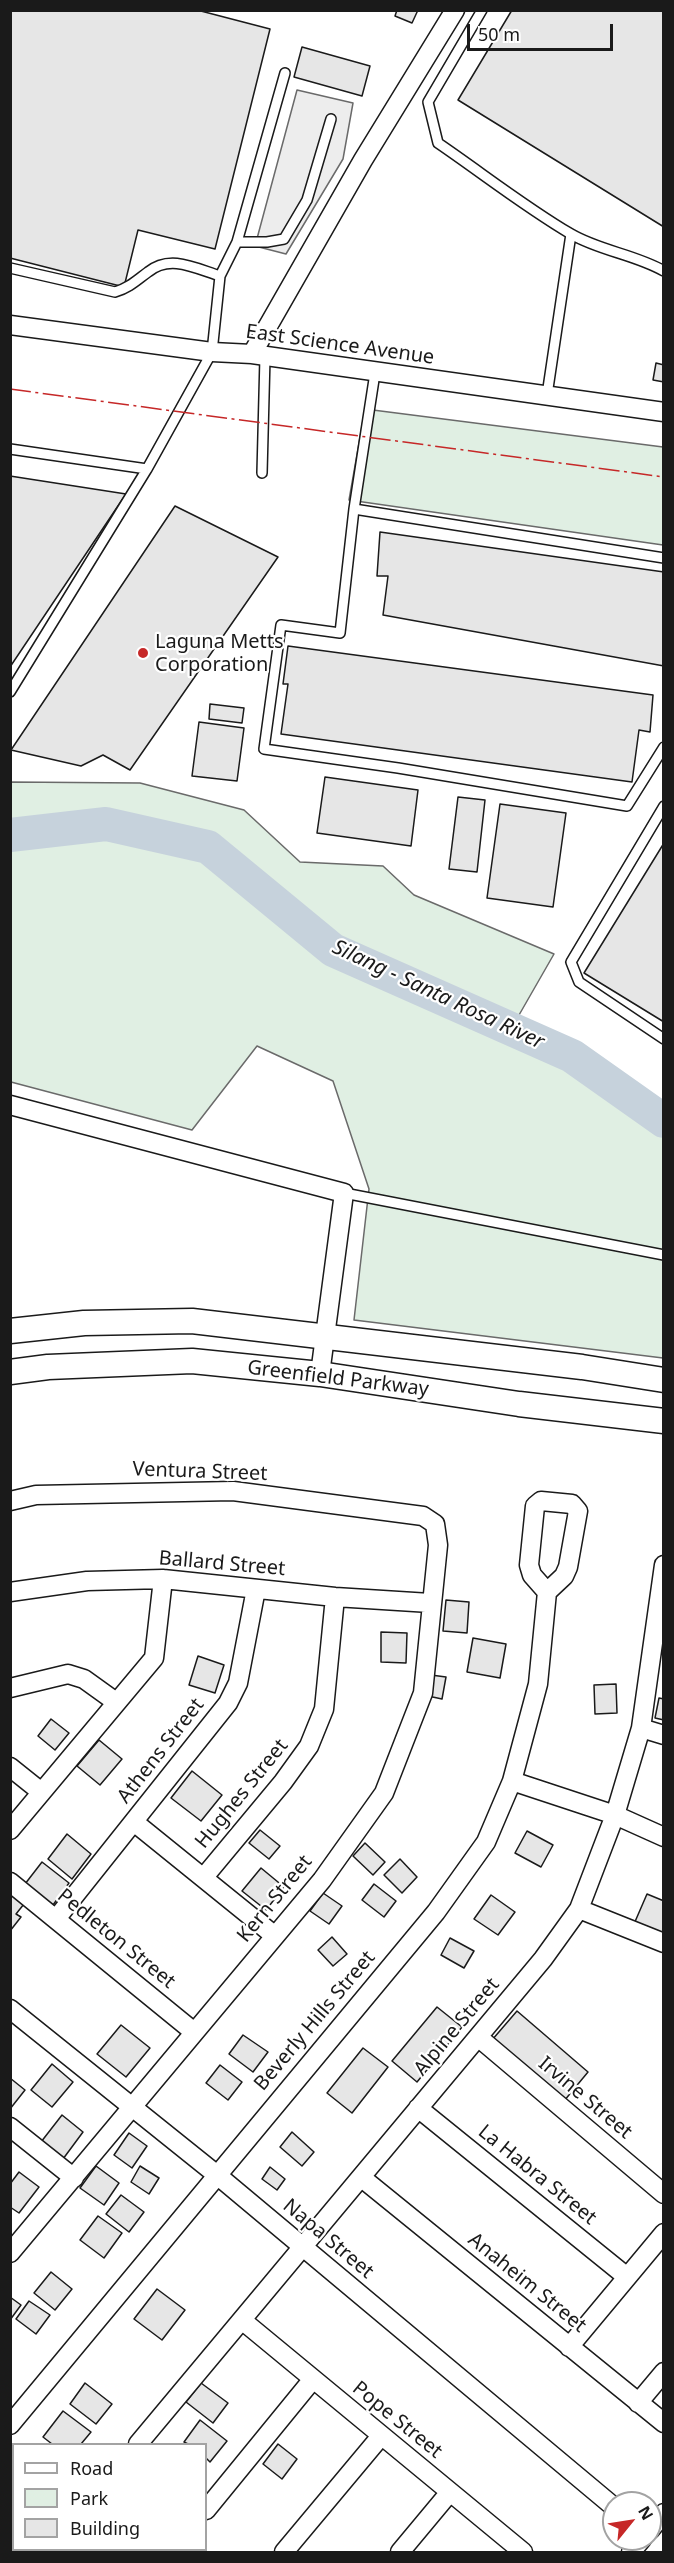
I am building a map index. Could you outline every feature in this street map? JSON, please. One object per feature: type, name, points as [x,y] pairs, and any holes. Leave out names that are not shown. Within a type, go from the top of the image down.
[{"type":"main road","name":"Greenfield Parkway","points":[[10,1331],[84,1323],[192,1321],[582,1367],[663,1380]]},
{"type":"main road","name":"Greenfield Parkway","points":[[10,1372],[48,1367],[192,1361],[320,1374],[519,1404],[663,1421]]},
{"type":"street","points":[[259,356],[363,160],[455,10]]},
{"type":"street","name":"East Science Avenue","points":[[10,325],[212,352],[259,356],[663,412]]},
{"type":"street","points":[[10,1105],[344,1193],[320,1374]]},
{"type":"street","name":"Ventura Street","points":[[10,1501],[36,1495],[233,1491],[423,1516]]},
{"type":"street","points":[[541,1501],[572,1504],[578,1511],[568,1568],[564,1576],[547,1592],[532,1575],[530,1565],[535,1506],[541,1501]]},
{"type":"street","name":"Kern Street","points":[[10,2253],[135,2107],[194,2032],[322,1880],[384,1793],[423,1693],[430,1603],[438,1545],[435,1524],[423,1516]]},
{"type":"street","name":"Alpine Street","points":[[140,2443],[543,1959],[579,1909],[615,1815],[641,1728],[663,1565]]},
{"type":"street","points":[[10,1830],[40,1791],[154,1658],[163,1579]]},
{"type":"street","name":"Ballard Street","points":[[10,1592],[87,1581],[163,1579],[335,1597],[430,1603]]},
{"type":"street","name":"Athens Street","points":[[56,1919],[228,1703],[238,1683],[256,1589]]},
{"type":"street","name":"Beverly Hills Street","points":[[10,2425],[436,1912],[486,1842],[512,1781],[538,1684],[547,1592]]},
{"type":"street","name":"Hughes Street","points":[[204,1876],[283,1782],[309,1746],[324,1709],[335,1597]]},
{"type":"street","points":[[10,1688],[68,1674],[84,1679],[116,1702]]},
{"type":"street","points":[[641,1728],[663,1735]]},
{"type":"street","points":[[10,1767],[40,1791]]},
{"type":"street","points":[[512,1781],[615,1815],[663,1837]]},
{"type":"street","points":[[134,1822],[204,1876],[274,1936]]},
{"type":"street","name":"Pedleton Street","points":[[10,1882],[194,2032]]},
{"type":"street","points":[[579,1909],[663,1943]]},
{"type":"street","name":"Napa Street","points":[[10,2008],[135,2107],[602,2497]]},
{"type":"street","name":"Irvine Street","points":[[478,2037],[663,2194]]},
{"type":"street","name":"La Habra Street","points":[[418,2108],[627,2277]]},
{"type":"street","points":[[10,2127],[74,2178]]},
{"type":"street","name":"Anaheim Street","points":[[362,2178],[663,2423]]},
{"type":"street","points":[[569,2347],[663,2233]]},
{"type":"street","name":"Pope Street","points":[[243,2321],[520,2552]]},
{"type":"street","points":[[638,2403],[663,2372]]},
{"type":"street","points":[[207,2509],[313,2379]]},
{"type":"street","points":[[284,2553],[381,2436]]},
{"type":"street","points":[[400,2553],[450,2492]]},
{"type":"lane","points":[[482,10],[428,102],[438,143],[571,234],[599,248],[642,259],[663,271]]},
{"type":"lane","points":[[10,692],[147,469],[212,352],[220,276],[237,242],[285,72]]},
{"type":"lane","points":[[237,242],[267,242],[284,239],[307,200],[331,119]]},
{"type":"lane","points":[[547,395],[571,234]]},
{"type":"lane","points":[[10,268],[116,292],[131,285],[156,265],[174,261],[220,276]]},
{"type":"lane","points":[[259,356],[262,473]]},
{"type":"lane","points":[[375,372],[354,509],[340,633],[281,626],[264,749],[627,806],[663,747]]},
{"type":"lane","points":[[10,449],[147,469]]},
{"type":"lane","points":[[354,509],[663,558]]},
{"type":"lane","points":[[663,806],[571,962],[579,982],[663,1039]]},
{"type":"lane","points":[[344,1193],[663,1255]]},
{"type":"green space","points":[[365,409],[663,447],[663,545],[349,500]]},
{"type":"green space","points":[[10,782],[140,783],[244,810],[300,862],[383,866],[414,895],[554,954],[511,1029],[572,1056],[663,1121],[663,1358],[354,1320],[369,1189],[333,1081],[257,1046],[192,1130],[11,1082]]},
{"type":"shaded area","points":[[297,90],[353,103],[343,159],[286,254],[255,246]]},
{"type":"building","points":[[10,10],[197,10],[270,29],[215,249],[138,230],[124,287],[10,258]]},
{"type":"building","points":[[397,10],[418,10],[412,23],[395,16]]},
{"type":"building","points":[[512,10],[664,10],[664,227],[458,100]]},
{"type":"building","points":[[302,47],[370,66],[362,96],[294,77]]},
{"type":"building","points":[[656,363],[664,365],[664,382],[653,380]]},
{"type":"building","points":[[10,476],[126,494],[10,667]]},
{"type":"building","name":"Laguna Metts Corporation","points":[[175,506],[278,557],[130,770],[103,755],[81,766],[11,750]]},
{"type":"building","points":[[380,532],[664,572],[664,666],[383,615],[388,576],[377,576]]},
{"type":"building","points":[[288,646],[653,695],[650,732],[639,730],[632,782],[281,734],[288,684],[283,684]]},
{"type":"building","points":[[210,704],[244,708],[242,723],[209,719]]},
{"type":"building","points":[[199,722],[244,728],[237,781],[192,776]]},
{"type":"building","points":[[325,777],[418,790],[411,846],[317,833]]},
{"type":"building","points":[[458,797],[485,800],[477,872],[449,869]]},
{"type":"building","points":[[500,804],[566,813],[553,907],[487,898]]},
{"type":"building","points":[[664,843],[664,1022],[584,973]]},
{"type":"building","points":[[446,1600],[469,1602],[467,1633],[443,1631]]},
{"type":"building","points":[[381,1632],[407,1633],[406,1663],[381,1662]]},
{"type":"building","points":[[473,1638],[506,1644],[500,1678],[467,1672]]},
{"type":"building","points":[[198,1656],[224,1665],[215,1693],[189,1685]]},
{"type":"building","points":[[431,1675],[446,1677],[442,1699],[428,1696]]},
{"type":"building","points":[[616,1684],[617,1713],[595,1714],[594,1685]]},
{"type":"building","points":[[659,1698],[664,1699],[664,1720],[655,1718]]},
{"type":"building","points":[[51,1719],[69,1733],[55,1750],[38,1736]]},
{"type":"building","points":[[99,1740],[122,1759],[100,1785],[77,1766]]},
{"type":"building","points":[[192,1771],[222,1795],[201,1821],[171,1798]]},
{"type":"building","points":[[260,1830],[280,1846],[269,1859],[249,1843]]},
{"type":"building","points":[[527,1831],[553,1845],[541,1867],[515,1853]]},
{"type":"building","points":[[67,1834],[91,1854],[72,1879],[48,1859]]},
{"type":"building","points":[[365,1843],[385,1862],[373,1875],[353,1856]]},
{"type":"building","points":[[400,1859],[417,1877],[402,1893],[384,1875]]},
{"type":"building","points":[[42,1862],[69,1883],[53,1905],[25,1884]]},
{"type":"building","points":[[261,1868],[284,1887],[266,1910],[242,1891]]},
{"type":"building","points":[[374,1884],[396,1901],[384,1917],[362,1900]]},
{"type":"building","points":[[10,1893],[24,1904],[16,1914],[21,1917],[10,1931]]},
{"type":"building","points":[[323,1893],[342,1906],[329,1924],[310,1911]]},
{"type":"building","points":[[647,1894],[664,1901],[664,1937],[634,1924]]},
{"type":"building","points":[[491,1895],[515,1912],[498,1935],[474,1919]]},
{"type":"building","points":[[332,1937],[347,1954],[333,1966],[318,1950]]},
{"type":"building","points":[[450,1938],[474,1951],[464,1968],[441,1955]]},
{"type":"building","points":[[437,2007],[462,2027],[417,2082],[392,2061]]},
{"type":"building","points":[[517,2011],[588,2072],[564,2101],[492,2040]]},
{"type":"building","points":[[121,2025],[150,2048],[126,2077],[97,2054]]},
{"type":"building","points":[[243,2035],[268,2052],[253,2072],[229,2054]]},
{"type":"building","points":[[363,2048],[388,2067],[352,2113],[327,2093]]},
{"type":"building","points":[[52,2064],[73,2082],[52,2107],[31,2090]]},
{"type":"building","points":[[220,2065],[242,2082],[228,2100],[206,2083]]},
{"type":"building","points":[[10,2078],[25,2090],[10,2109]]},
{"type":"building","points":[[62,2115],[83,2132],[63,2159],[41,2142]]},
{"type":"building","points":[[292,2132],[314,2152],[302,2166],[280,2147]]},
{"type":"building","points":[[129,2133],[147,2146],[132,2168],[114,2155]]},
{"type":"building","points":[[96,2166],[119,2183],[104,2205],[80,2188]]},
{"type":"building","points":[[140,2166],[159,2178],[149,2194],[131,2182]]},
{"type":"building","points":[[270,2167],[285,2179],[277,2190],[262,2179]]},
{"type":"building","points":[[19,2172],[39,2187],[19,2213],[10,2207],[10,2184]]},
{"type":"building","points":[[121,2195],[144,2212],[129,2232],[106,2214]]},
{"type":"building","points":[[98,2216],[122,2233],[104,2258],[80,2240]]},
{"type":"building","points":[[51,2272],[72,2289],[55,2310],[34,2293]]},
{"type":"building","points":[[157,2289],[185,2310],[162,2340],[134,2319]]},
{"type":"building","points":[[10,2297],[21,2305],[10,2320]]},
{"type":"building","points":[[29,2301],[50,2315],[36,2334],[16,2319]]},
{"type":"building","points":[[85,2383],[112,2404],[96,2424],[70,2404]]},
{"type":"building","points":[[201,2383],[228,2403],[213,2423],[186,2402]]},
{"type":"building","points":[[63,2411],[91,2432],[82,2443],[51,2443],[43,2437]]},
{"type":"building","points":[[200,2420],[227,2441],[210,2462],[207,2459],[207,2443],[184,2442]]},
{"type":"building","points":[[278,2444],[297,2459],[282,2479],[263,2464]]},
{"type":"building","points":[[12,2470],[12,2508],[10,2507],[10,2472]]},
{"type":"waterway","name":"Silang - Santa Rosa River","points":[[10,835],[106,824],[208,847],[333,950],[572,1056],[664,1121]]},
{"type":"power","points":[[10,389],[664,477]]},
{"type":"place","name":"Laguna Metts Corporation","points":[[143,653]]}]
